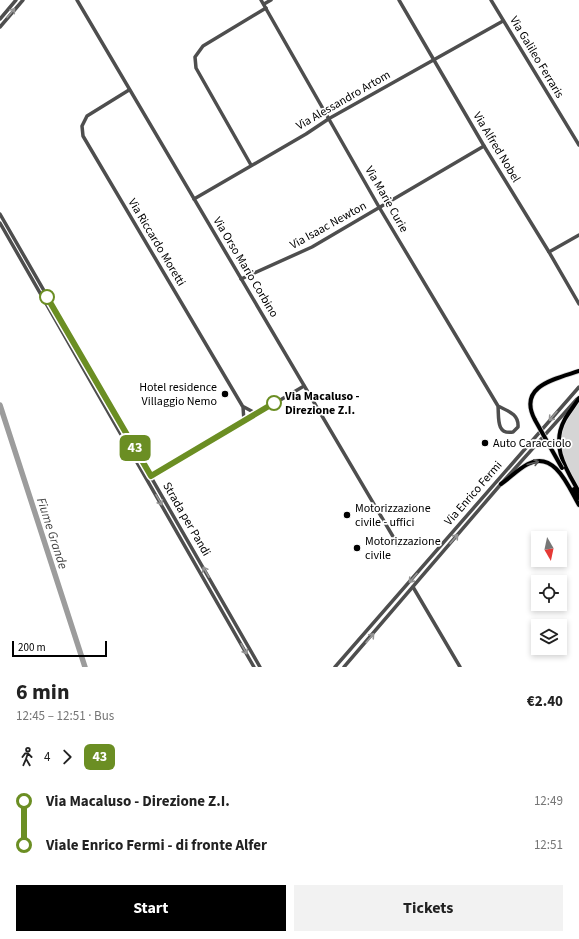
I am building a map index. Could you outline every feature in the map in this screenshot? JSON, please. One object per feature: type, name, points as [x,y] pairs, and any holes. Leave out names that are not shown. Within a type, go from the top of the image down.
[{"type":"main road","points":[[579,371],[543,383],[532,397],[530,405],[535,420],[579,498]]},
{"type":"main road","points":[[579,397],[565,420],[559,441],[561,459],[579,492]]},
{"type":"main road","points":[[501,484],[530,462],[546,462],[558,471],[579,505]]},
{"type":"street","points":[[0,19],[16,0]]},
{"type":"street","points":[[0,27],[23,0]]},
{"type":"street","name":"Via Orso Mario Corbino","points":[[77,0],[398,544]]},
{"type":"street","name":"Via Marie Curie","points":[[261,0],[330,118],[379,207],[498,406],[499,425],[506,433],[513,432],[518,427],[517,418],[510,412],[498,406]]},
{"type":"street","points":[[251,165],[196,68],[195,57],[202,46],[265,6],[271,0]]},
{"type":"street","name":"Via Alfred Nobel","points":[[399,0],[484,146],[579,304]]},
{"type":"street","name":"Via Galileo Ferraris","points":[[491,0],[579,145]]},
{"type":"street","name":"Via Alessandro Artom","points":[[194,199],[306,134],[330,118],[503,20]]},
{"type":"street","name":"Via Riccardo Moretti","points":[[130,90],[87,116],[82,126],[83,136],[244,407]]},
{"type":"street","name":"Via Isaac Newton","points":[[241,279],[312,248],[484,146]]},
{"type":"street","name":"Strada per Pandi","points":[[0,214],[260,667]]},
{"type":"street","name":"Strada per Pandi","points":[[0,223],[254,667]]},
{"type":"street","points":[[549,252],[579,235]]},
{"type":"street","points":[[146,479],[304,386]]},
{"type":"street","name":"Via Enrico Fermi","points":[[335,667],[579,387]]},
{"type":"street","name":"Via Enrico Fermi","points":[[344,667],[501,484],[579,397]]},
{"type":"street","points":[[244,421],[244,407],[257,414]]},
{"type":"street","points":[[413,587],[460,667]]},
{"type":"shaded area","points":[[579,403],[579,490],[563,463],[560,443],[566,422]]},
{"type":"waterway","name":"Fiume Grande","points":[[0,405],[85,667]]},
{"type":"bus line","name":"43","points":[[47,297],[151,476],[274,403]]},
{"type":"place","name":"Hotel residence Villaggio Nemo","points":[[225,394]]},
{"type":"place","name":"Via Macaluso - Direzione Z.I.","points":[[274,403]]},
{"type":"place","name":"Auto Caracciolo","points":[[485,443]]},
{"type":"place","name":"Motorizzazione civile - uffici","points":[[347,515]]},
{"type":"place","name":"Motorizzazione civile","points":[[357,548]]}]
